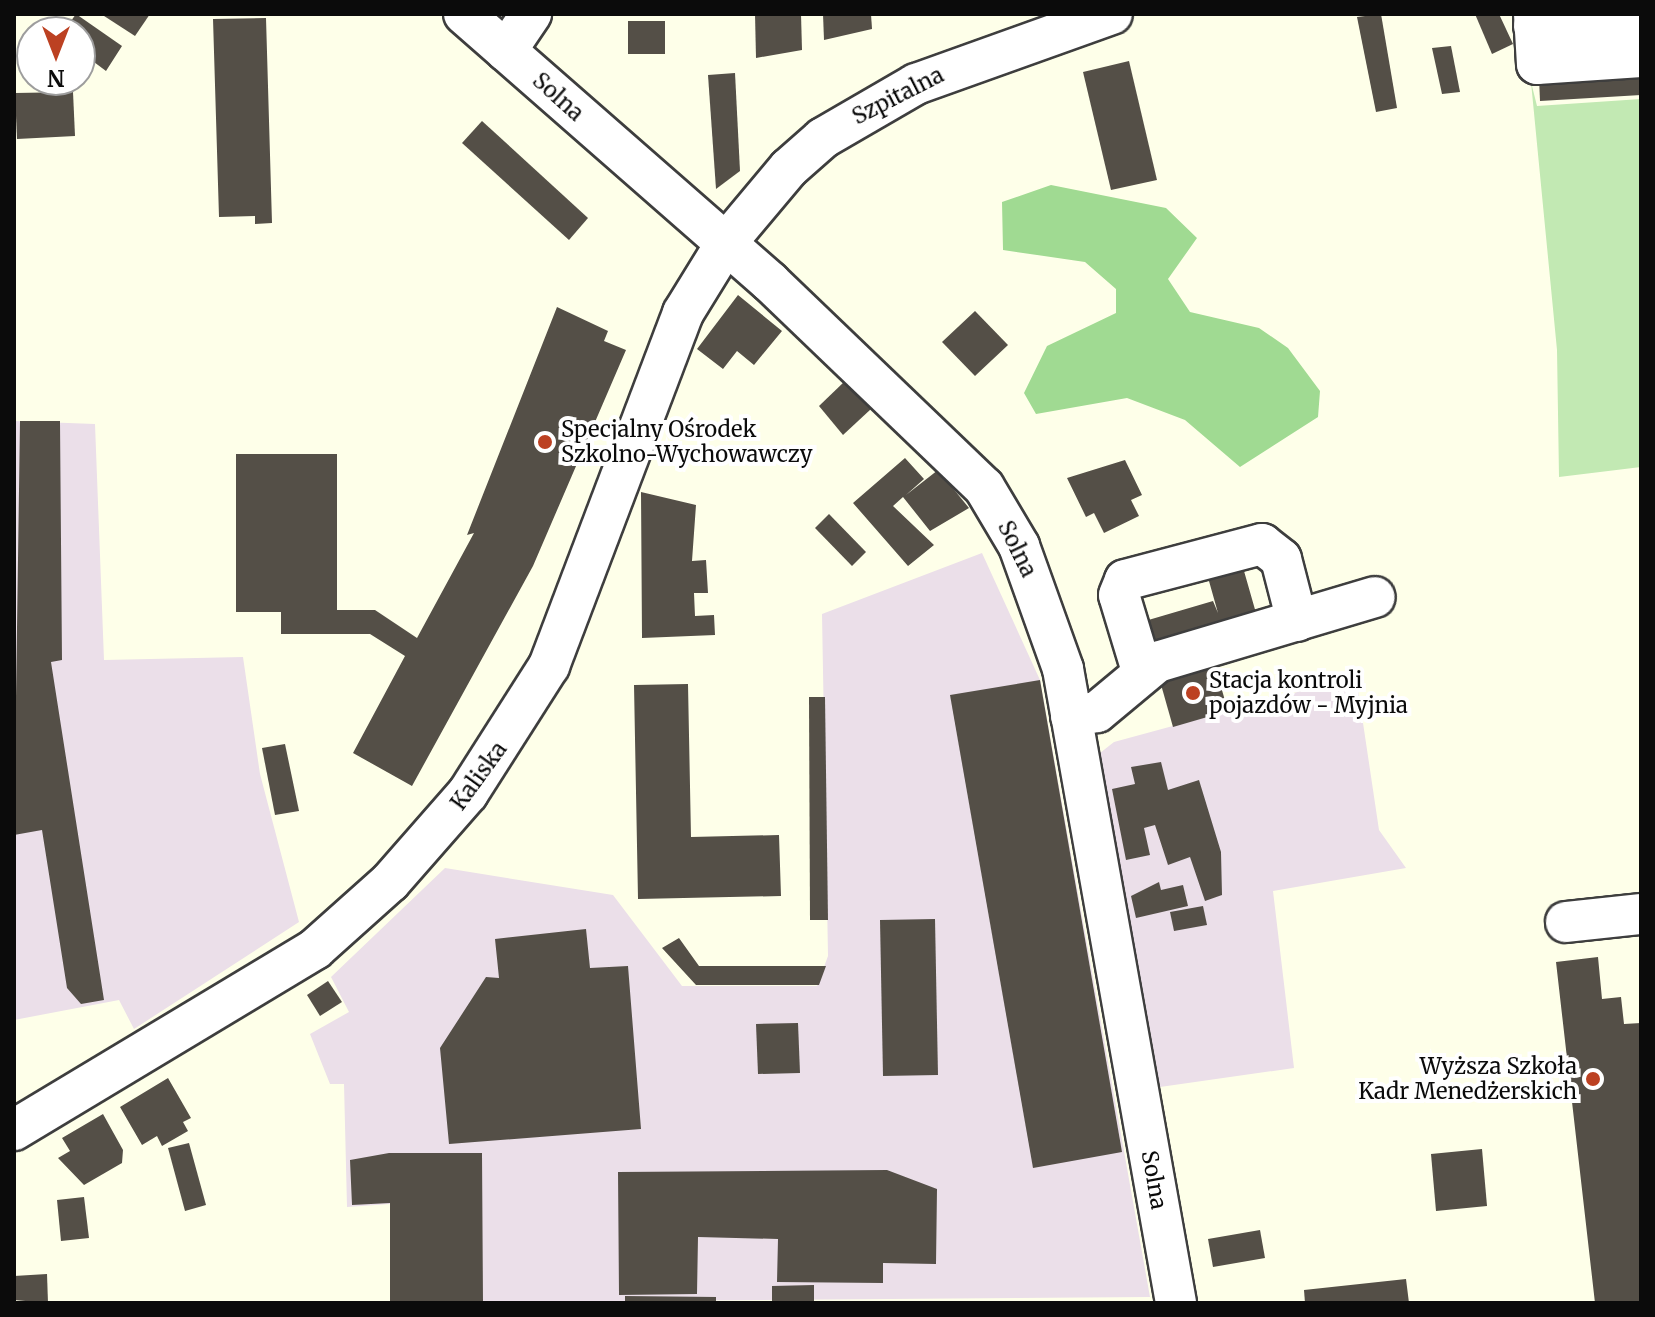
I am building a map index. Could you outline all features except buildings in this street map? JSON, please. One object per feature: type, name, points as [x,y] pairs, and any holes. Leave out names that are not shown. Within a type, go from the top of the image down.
[{"type":"street","name":"Solna","points":[[464,14],[726,243],[984,487],[1043,606],[1071,716],[1176,1303]]},
{"type":"street","points":[[506,51],[531,14]]},
{"type":"street","name":"Szpitalna","points":[[726,243],[789,168],[871,106],[1011,45],[1100,16]]},
{"type":"street","points":[[1641,19],[1534,20],[1537,64],[1641,57]]},
{"type":"street","name":"Kaliska","points":[[14,1130],[315,949],[390,882],[468,793],[549,666],[664,354],[726,243]]},
{"type":"street","points":[[1142,671],[1119,595],[1125,580],[1262,544],[1281,559],[1297,621]]},
{"type":"street","points":[[1071,716],[1097,712],[1142,671],[1375,597]]},
{"type":"street","points":[[1566,922],[1641,914]]},
{"type":"shaded area","points":[[14,421],[95,424],[104,660],[243,657],[260,774],[299,922],[134,1029],[119,1000],[14,1020]]},
{"type":"shaded area","points":[[982,553],[1040,680],[1150,1297],[390,1303],[390,1204],[347,1207],[344,1084],[330,1084],[310,1034],[349,1012],[331,977],[445,868],[613,895],[682,986],[817,986],[828,956],[822,614]]},
{"type":"shaded area","points":[[1356,676],[1379,830],[1406,868],[1273,891],[1294,1068],[1160,1087],[1100,753],[1114,742]]},
{"type":"green space","points":[[1531,82],[1537,106],[1641,99],[1641,467],[1559,477],[1557,350]]},
{"type":"green space","points":[[1051,185],[1166,208],[1197,238],[1168,279],[1190,312],[1259,328],[1288,348],[1320,391],[1318,417],[1240,467],[1185,420],[1127,398],[1036,414],[1024,393],[1047,346],[1116,313],[1116,289],[1085,262],[1003,250],[1002,202]]},
{"type":"place","name":"Specjalny Ośrodek Szkolno-Wychowawczy","points":[[545,442]]},
{"type":"place","name":"Stacja kontroli pojazdów - Myjnia","points":[[1193,693]]},
{"type":"place","name":"Wyższa Szkoła Kadr Menedżerskich","points":[[1593,1079]]}]
